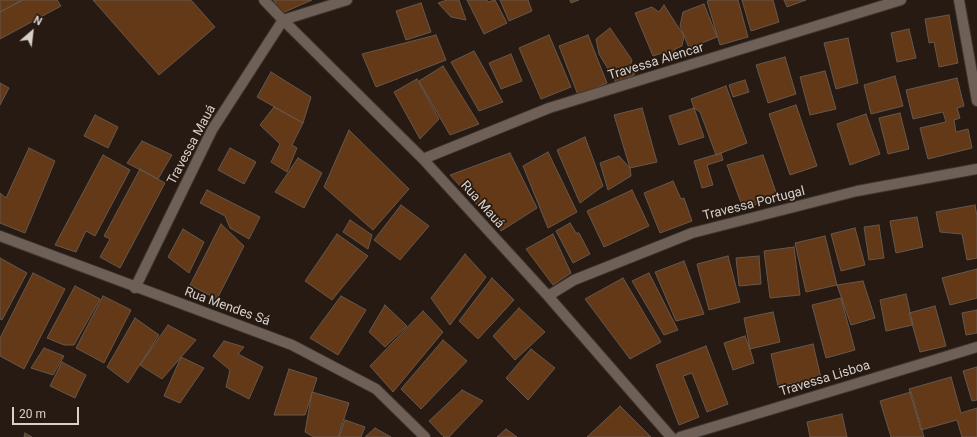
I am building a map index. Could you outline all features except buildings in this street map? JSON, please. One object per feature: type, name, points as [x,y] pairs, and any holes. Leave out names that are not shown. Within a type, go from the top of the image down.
[{"type":"street","name":"Rua Mauá","points":[[264,0],[423,159],[548,296],[671,437]]},
{"type":"street","points":[[283,20],[347,0]]},
{"type":"street","name":"Travessa Alencar","points":[[423,159],[549,108],[901,0]]},
{"type":"street","points":[[959,0],[977,101]]},
{"type":"street","name":"Travessa Mauá","points":[[135,288],[212,130],[283,20]]},
{"type":"street","name":"Travessa Portugal","points":[[548,296],[574,280],[692,233],[857,191],[977,169]]},
{"type":"street","name":"Rua Mendes Sá","points":[[0,236],[135,288],[292,345],[376,390],[425,437]]},
{"type":"street","name":"Travessa Lisboa","points":[[680,437],[977,347]]}]
